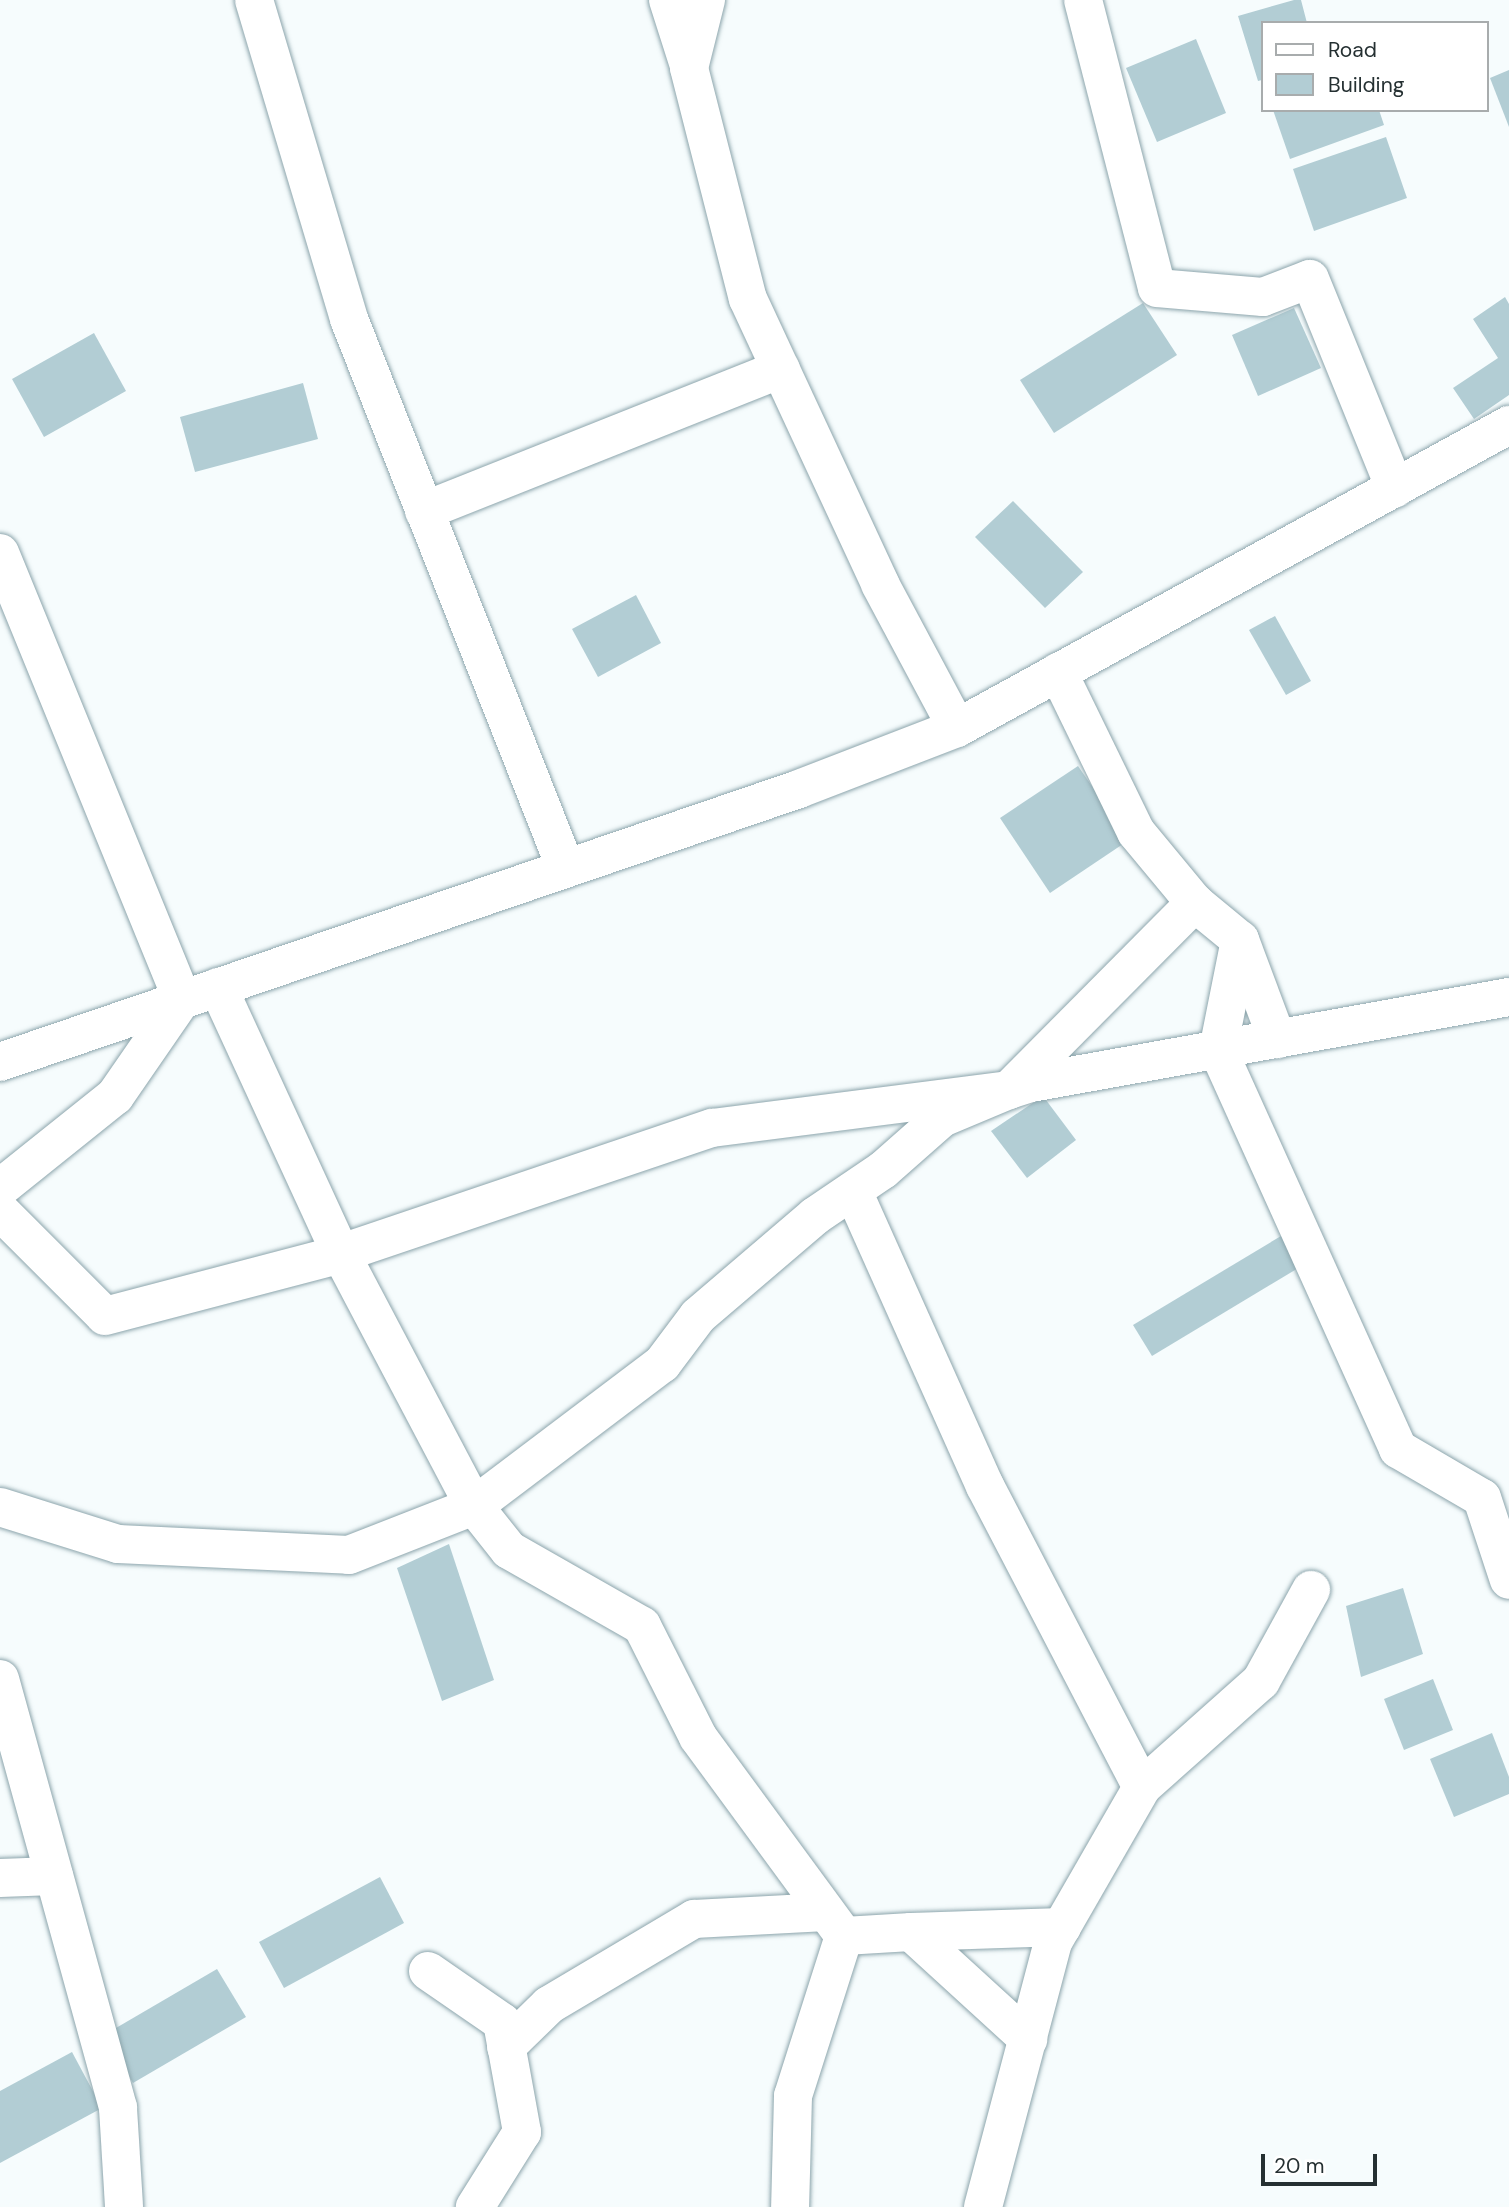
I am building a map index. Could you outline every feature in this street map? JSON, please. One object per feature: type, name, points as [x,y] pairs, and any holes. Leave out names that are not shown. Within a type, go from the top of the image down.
[{"type":"street","points":[[254,0],[349,319],[566,869]]},
{"type":"street","points":[[668,0],[689,68],[748,299],[880,584],[957,728]]},
{"type":"street","points":[[689,68],[706,0]]},
{"type":"street","points":[[1083,0],[1157,288],[1263,298],[1310,279],[1395,488]]},
{"type":"street","points":[[424,511],[781,369]]},
{"type":"street","points":[[0,1062],[799,789],[957,728],[1509,425]]},
{"type":"street","points":[[0,553],[182,999]]},
{"type":"street","points":[[1058,672],[1136,832],[1195,903],[1240,940],[1277,1039]]},
{"type":"street","points":[[0,1211],[105,1316],[341,1254],[712,1128],[1009,1090],[1195,903]]},
{"type":"street","points":[[1240,940],[1218,1050],[1398,1449],[1482,1498],[1497,1499],[1509,1580]]},
{"type":"street","points":[[218,987],[341,1254],[474,1506],[509,1550],[642,1626],[698,1737],[835,1924],[793,2096],[790,2207]]},
{"type":"street","points":[[0,1507],[118,1544],[349,1555],[474,1506],[662,1364],[676,1342],[725,1290],[815,1216],[853,1192],[942,1118],[1031,1083],[1509,997]]},
{"type":"street","points":[[0,1188],[115,1096],[182,999]]},
{"type":"street","points":[[853,1192],[985,1486],[1142,1787]]},
{"type":"street","points":[[983,2207],[1053,1942],[1142,1787],[1261,1681],[1311,1590]]},
{"type":"street","points":[[0,1679],[118,2108],[124,2207]]},
{"type":"street","points":[[0,1878],[54,1877]]},
{"type":"street","points":[[506,2047],[549,2006],[694,1919],[835,1924],[911,1932],[1062,1927]]},
{"type":"street","points":[[911,1932],[1028,2039]]},
{"type":"street","points":[[428,1971],[502,2022],[522,2132],[475,2207]]},
{"type":"building","points":[[1301,0],[1306,21],[1260,21],[1258,81],[1238,16]]},
{"type":"building","points":[[1196,39],[1226,113],[1157,142],[1126,68]]},
{"type":"building","points":[[1509,70],[1509,127],[1490,78]]},
{"type":"building","points":[[1274,112],[1380,112],[1384,125],[1290,159]]},
{"type":"building","points":[[1386,137],[1407,198],[1314,231],[1293,169]]},
{"type":"building","points":[[1505,297],[1509,304],[1509,395],[1474,419],[1453,388],[1498,358],[1473,319]]},
{"type":"building","points":[[1143,303],[1177,355],[1054,433],[1020,380]]},
{"type":"building","points":[[1294,308],[1321,368],[1258,396],[1232,335]]},
{"type":"building","points":[[94,333],[126,391],[44,437],[12,379]]},
{"type":"building","points":[[303,383],[318,439],[195,472],[180,417]]},
{"type":"building","points":[[1013,501],[1083,572],[1045,608],[975,537]]},
{"type":"building","points":[[636,595],[661,643],[598,677],[572,629]]},
{"type":"building","points":[[1275,616],[1311,681],[1286,695],[1249,630]]},
{"type":"building","points":[[1078,766],[1129,840],[1050,893],[1000,818]]},
{"type":"building","points":[[1043,1096],[1076,1140],[1027,1178],[991,1131]]},
{"type":"building","points":[[1281,1236],[1300,1267],[1152,1356],[1133,1325]]},
{"type":"building","points":[[449,1544],[494,1680],[442,1701],[397,1568]]},
{"type":"building","points":[[1403,1588],[1423,1654],[1361,1677],[1346,1606]]},
{"type":"building","points":[[1433,1679],[1453,1730],[1404,1750],[1384,1699]]},
{"type":"building","points":[[1492,1733],[1509,1777],[1509,1794],[1454,1817],[1430,1759]]},
{"type":"building","points":[[380,1877],[404,1923],[284,1988],[259,1942]]},
{"type":"building","points":[[217,1969],[246,2017],[133,2083],[104,2035]]},
{"type":"building","points":[[72,2052],[102,2108],[0,2163],[0,2091]]}]
